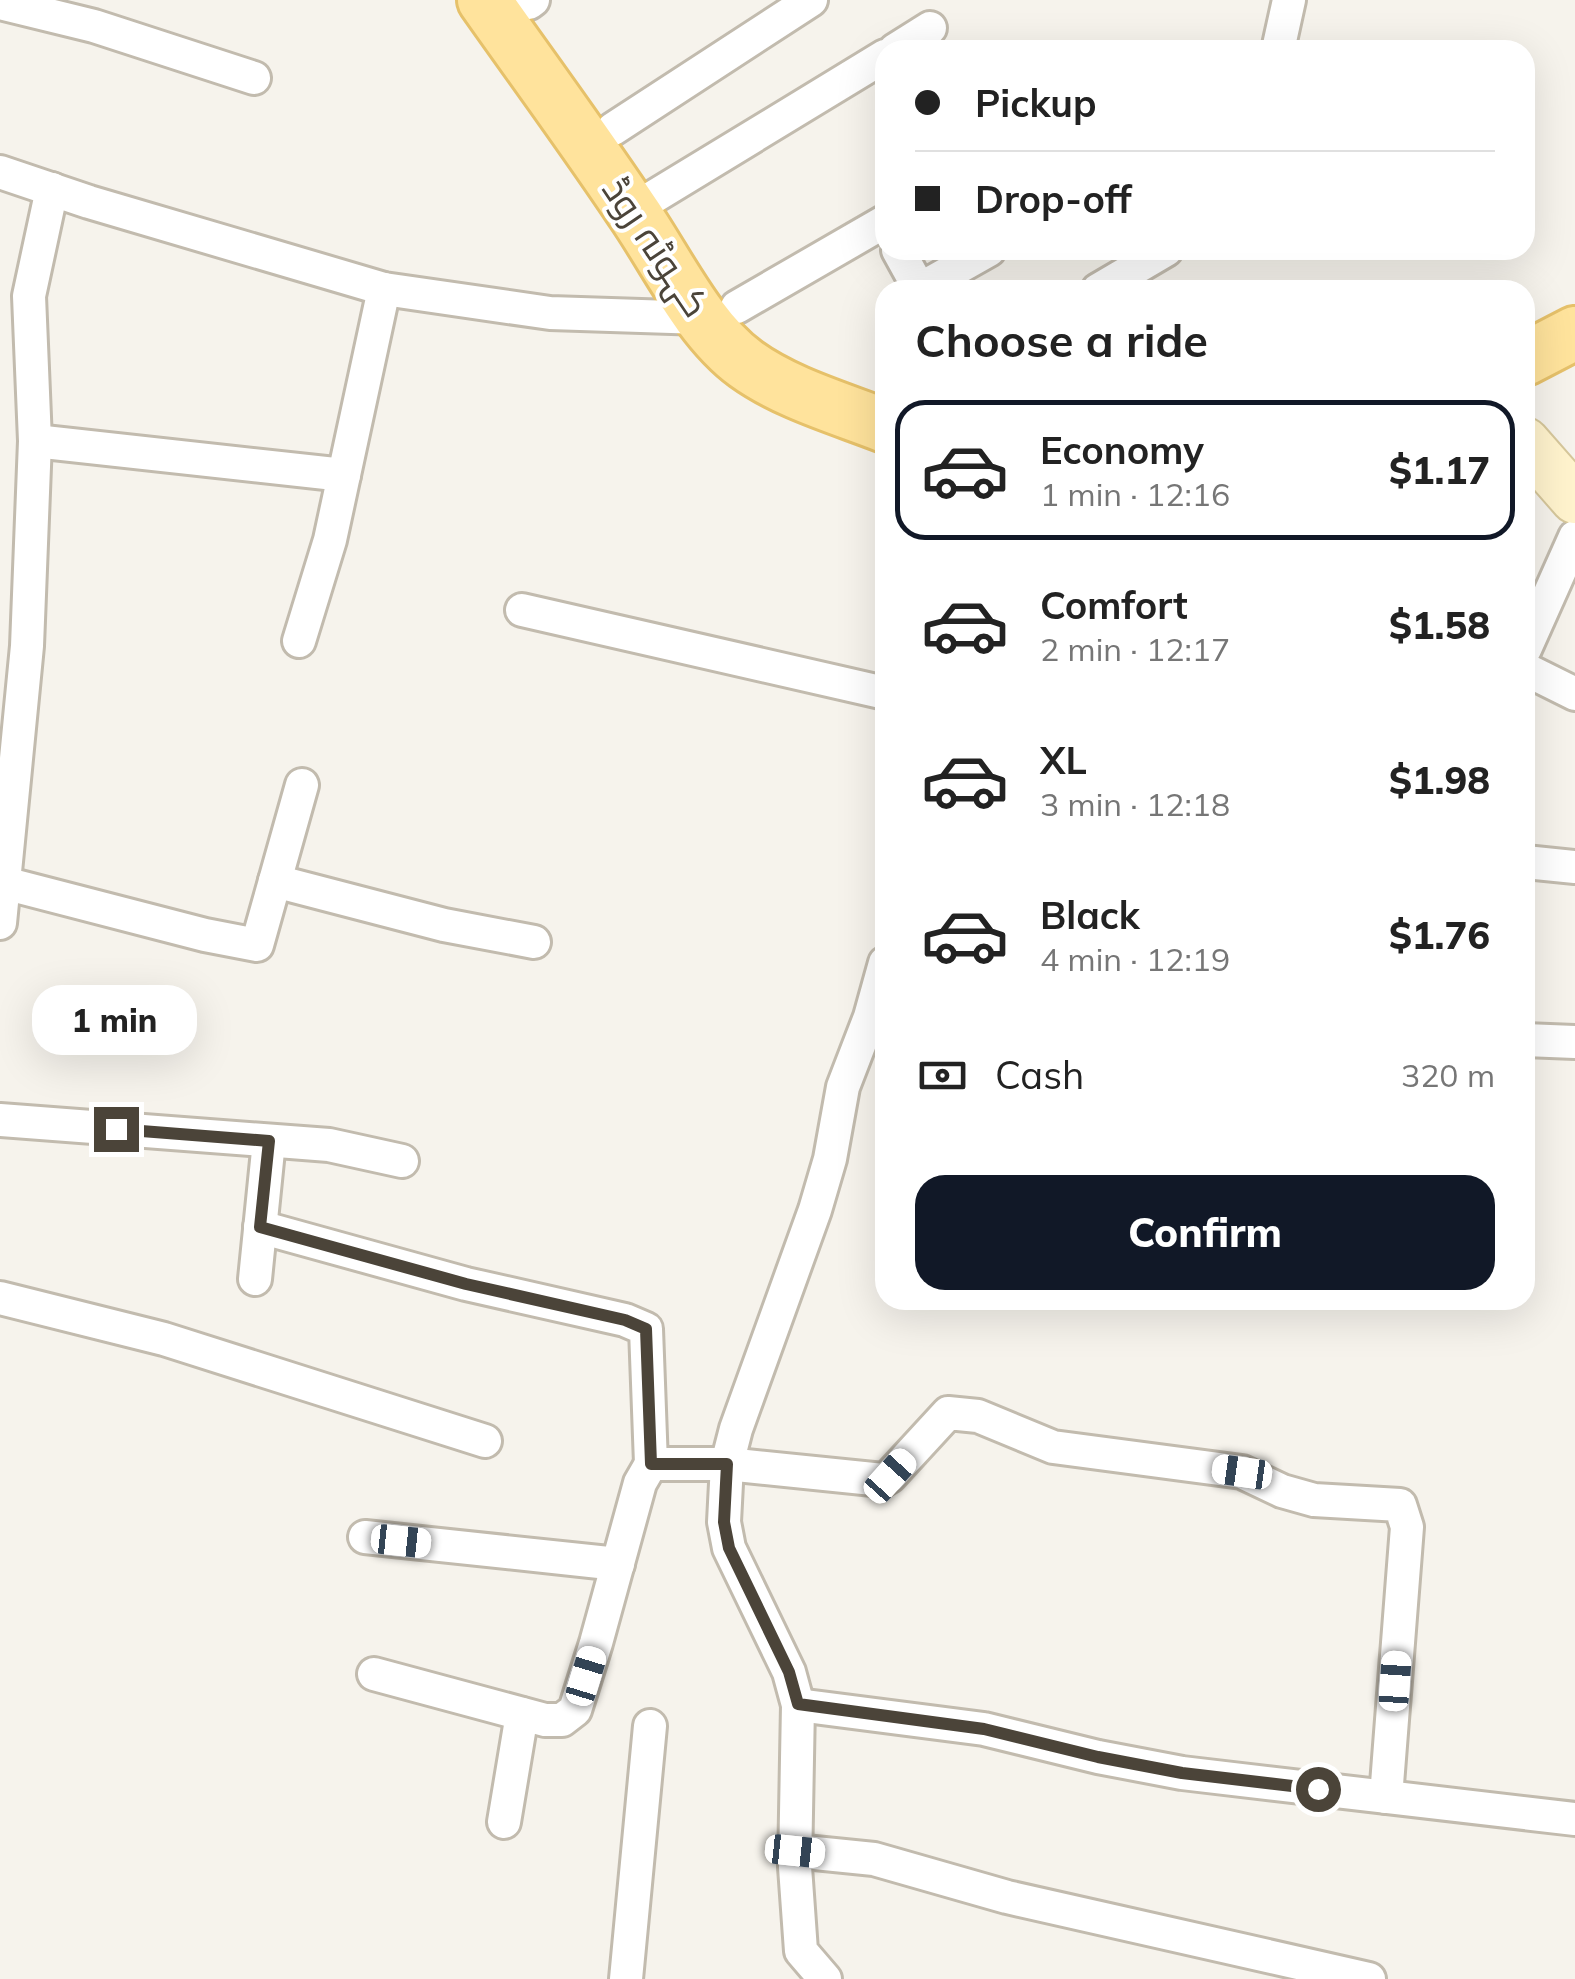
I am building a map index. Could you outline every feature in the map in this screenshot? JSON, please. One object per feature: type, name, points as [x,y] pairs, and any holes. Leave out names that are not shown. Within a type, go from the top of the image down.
[{"type":"main road","name":"کہوٹہ روڈ","points":[[518,1],[614,129],[646,202]]},
{"type":"main road","name":"کہوٹہ روڈ","points":[[518,1],[720,313],[742,361],[793,390],[875,422]]},
{"type":"main road","name":"کہوٹہ روڈ","points":[[720,313],[812,362],[875,384]]},
{"type":"main road","points":[[1535,354],[1575,333]]},
{"type":"main road","points":[[1535,453],[1575,499]]},
{"type":"street","points":[[614,129],[811,0]]},
{"type":"street","points":[[1280,40],[1289,0]]},
{"type":"street","points":[[0,3],[94,26],[254,78]]},
{"type":"street","points":[[910,40],[930,28]]},
{"type":"street","points":[[646,202],[875,62]]},
{"type":"street","points":[[0,172],[384,289],[550,313],[720,313],[875,236]]},
{"type":"street","points":[[0,922],[14,646],[35,442],[15,343],[52,189]]},
{"type":"street","points":[[937,280],[972,260]]},
{"type":"street","points":[[1115,280],[1149,260]]},
{"type":"street","points":[[300,640],[330,540],[384,289]]},
{"type":"street","points":[[35,442],[344,475]]},
{"type":"street","points":[[1535,626],[1575,536]]},
{"type":"street","points":[[522,610],[875,691]]},
{"type":"street","points":[[1535,673],[1575,694]]},
{"type":"street","points":[[4,883],[257,945],[302,784]]},
{"type":"street","points":[[1535,863],[1575,866]]},
{"type":"street","points":[[275,881],[444,925],[534,942]]},
{"type":"street","points":[[825,1979],[801,1951],[795,1851],[798,1704],[789,1672],[729,1548],[724,1522],[727,1464],[736,1429],[816,1210],[843,1086],[875,999]]},
{"type":"street","points":[[1535,1040],[1575,1042]]},
{"type":"street","points":[[0,1120],[329,1145],[402,1161]]},
{"type":"street","points":[[255,1278],[269,1141]]},
{"type":"street","points":[[260,1227],[466,1284],[625,1320],[646,1329],[651,1464],[640,1483],[575,1710],[562,1720],[546,1720],[374,1674]]},
{"type":"street","points":[[0,1298],[164,1339],[484,1441]]},
{"type":"street","points":[[651,1464],[727,1464],[883,1480],[948,1413],[978,1416],[1053,1447],[1242,1472],[1314,1500],[1400,1505],[1408,1526],[1386,1797]]},
{"type":"street","points":[[365,1537],[618,1564]]},
{"type":"street","points":[[798,1704],[984,1729],[1182,1773],[1575,1819]]},
{"type":"street","points":[[504,1822],[522,1714]]},
{"type":"street","points":[[626,1979],[650,1726]]},
{"type":"street","points":[[795,1851],[874,1859],[1006,1897],[1327,1974],[1369,1979]]},
{"type":"route","points":[[116,1129],[269,1141],[260,1227],[466,1284],[625,1320],[646,1329],[651,1464],[727,1464],[724,1522],[729,1548],[789,1672],[798,1704],[984,1729],[1182,1773],[1318,1789]]}]
